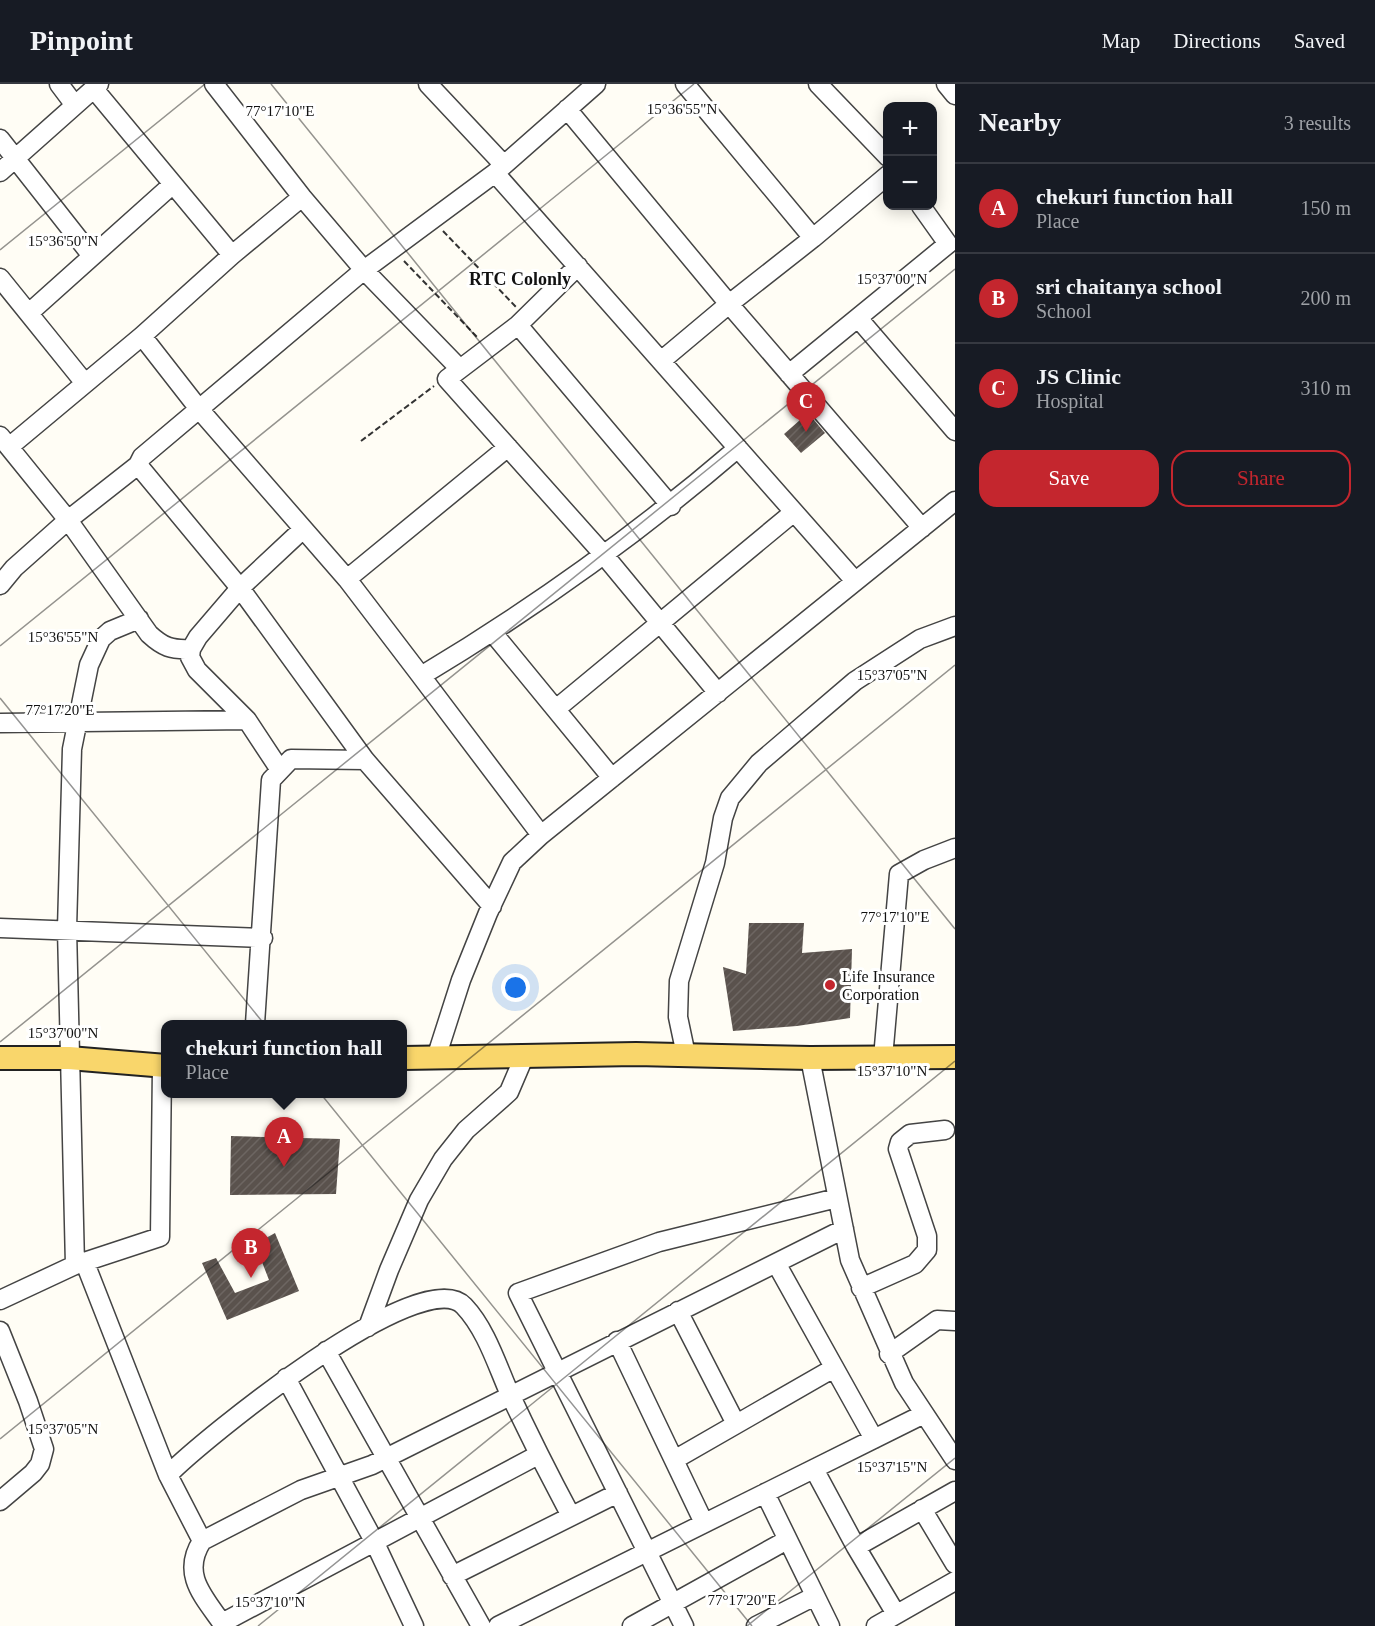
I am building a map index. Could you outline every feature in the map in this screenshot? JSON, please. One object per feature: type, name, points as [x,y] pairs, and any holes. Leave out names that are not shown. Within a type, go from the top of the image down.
[{"type":"main road","points":[[407,1058],[686,1055],[810,1058],[955,1057]]},
{"type":"main road","points":[[0,1058],[69,1058],[161,1067]]},
{"type":"street","points":[[59,84],[75,104]]},
{"type":"street","points":[[214,84],[302,197],[364,270],[459,369]]},
{"type":"street","points":[[428,84],[578,266],[855,581]]},
{"type":"street","points":[[684,84],[813,238]]},
{"type":"street","points":[[818,84],[886,156]]},
{"type":"street","points":[[946,84],[955,94]]},
{"type":"street","points":[[0,585],[14,568],[68,520],[138,465],[142,457],[364,270],[500,169],[593,85]]},
{"type":"street","points":[[0,172],[96,86],[232,255]]},
{"type":"street","points":[[567,109],[789,374],[922,528]]},
{"type":"street","points":[[0,139],[92,256]]},
{"type":"street","points":[[661,361],[883,179]]},
{"type":"street","points":[[28,313],[173,184]]},
{"type":"street","points":[[190,649],[172,650],[161,645],[139,619],[68,520],[4,441],[142,336],[232,255],[302,197]]},
{"type":"street","points":[[789,374],[952,240],[925,210]]},
{"type":"street","points":[[578,266],[520,319],[447,379],[604,555],[718,693]]},
{"type":"street","points":[[0,278],[84,382]]},
{"type":"street","points":[[858,318],[955,431]]},
{"type":"street","points":[[520,319],[670,506]]},
{"type":"street","points":[[142,336],[199,409],[347,579],[541,835]]},
{"type":"street","points":[[347,579],[508,447]]},
{"type":"street","points":[[421,676],[493,633],[604,555],[670,506],[738,448]]},
{"type":"street","points":[[138,465],[240,588],[365,760],[492,906]]},
{"type":"street","points":[[436,1058],[460,980],[512,862],[541,835],[955,501]]},
{"type":"street","points":[[556,709],[794,512]]},
{"type":"street","points":[[280,770],[247,720],[197,670],[190,657],[190,649],[240,588],[302,530]]},
{"type":"street","points":[[139,619],[110,631],[101,639],[89,665],[72,749],[67,929],[69,1058],[80,1264],[168,1475],[202,1541]]},
{"type":"street","points":[[686,1055],[678,1017],[679,981],[715,863],[723,818],[730,798],[759,763],[855,681],[920,639],[955,626]]},
{"type":"street","points":[[493,633],[612,778]]},
{"type":"street","points":[[0,723],[79,720],[247,720]]},
{"type":"street","points":[[255,1020],[271,780],[291,759],[365,760]]},
{"type":"street","points":[[883,1058],[899,874],[924,860],[955,848]]},
{"type":"street","points":[[0,928],[262,938]]},
{"type":"street","points":[[368,1327],[388,1270],[419,1200],[443,1159],[466,1130],[509,1092],[524,1056]]},
{"type":"street","points":[[810,1058],[850,1260],[889,1354],[924,1414],[955,1460]]},
{"type":"street","points":[[0,1300],[80,1264],[160,1237],[163,1098]]},
{"type":"street","points":[[861,1288],[915,1264],[927,1250],[929,1244],[903,1168],[900,1142],[910,1134],[945,1130]]},
{"type":"street","points":[[684,1626],[518,1293],[659,1242],[837,1198]]},
{"type":"street","points":[[538,1455],[374,1541],[223,1625],[201,1593],[194,1576],[191,1565],[193,1555],[202,1541],[301,1490],[387,1457],[844,1229]]},
{"type":"street","points":[[776,1263],[874,1439]]},
{"type":"street","points":[[168,1475],[187,1455],[286,1378],[326,1351],[415,1303],[434,1298],[453,1298],[463,1305],[481,1330],[538,1455],[571,1516]]},
{"type":"street","points":[[678,1311],[736,1424]]},
{"type":"street","points":[[889,1354],[937,1320],[950,1318],[955,1321]]},
{"type":"street","points":[[0,1331],[44,1449],[40,1464],[33,1473],[0,1501]]},
{"type":"street","points":[[617,1341],[704,1523]]},
{"type":"street","points":[[326,1351],[387,1457],[418,1518],[481,1626]]},
{"type":"street","points":[[674,1460],[834,1368]]},
{"type":"street","points":[[286,1378],[341,1476],[374,1541],[412,1625]]},
{"type":"street","points":[[502,1625],[924,1414]]},
{"type":"street","points":[[814,1469],[896,1614]]},
{"type":"street","points":[[856,1546],[955,1491]]},
{"type":"street","points":[[452,1576],[618,1493]]},
{"type":"street","points":[[765,1493],[830,1626]]},
{"type":"street","points":[[922,1509],[955,1564]]},
{"type":"street","points":[[632,1626],[674,1605],[787,1539]]},
{"type":"street","points":[[876,1626],[955,1581]]},
{"type":"street","points":[[762,1624],[815,1596]]},
{"type":"path","points":[[442,230],[520,319]]},
{"type":"path","points":[[399,256],[483,343]]},
{"type":"path","points":[[360,441],[438,382]]},
{"type":"building","points":[[808,413],[825,433],[801,453],[784,434]]},
{"type":"building","points":[[749,923],[804,923],[802,953],[852,949],[850,1018],[797,1026],[733,1031],[723,967],[746,974]]},
{"type":"building","points":[[231,1136],[340,1139],[336,1194],[230,1195]]},
{"type":"building","points":[[275,1233],[299,1291],[227,1320],[202,1263],[216,1258],[235,1293],[269,1280],[255,1244]]},
{"type":"place","name":"JS Clinic","points":[[806,432]]},
{"type":"place","name":"Life Insurance Corporation","points":[[830,985]]},
{"type":"place","name":"chekuri function hall","points":[[284,1167]]},
{"type":"place","name":"sri chaitanya school","points":[[251,1278]]},
{"type":"district","name":"RTC Colonly","points":[[520,279]]}]
